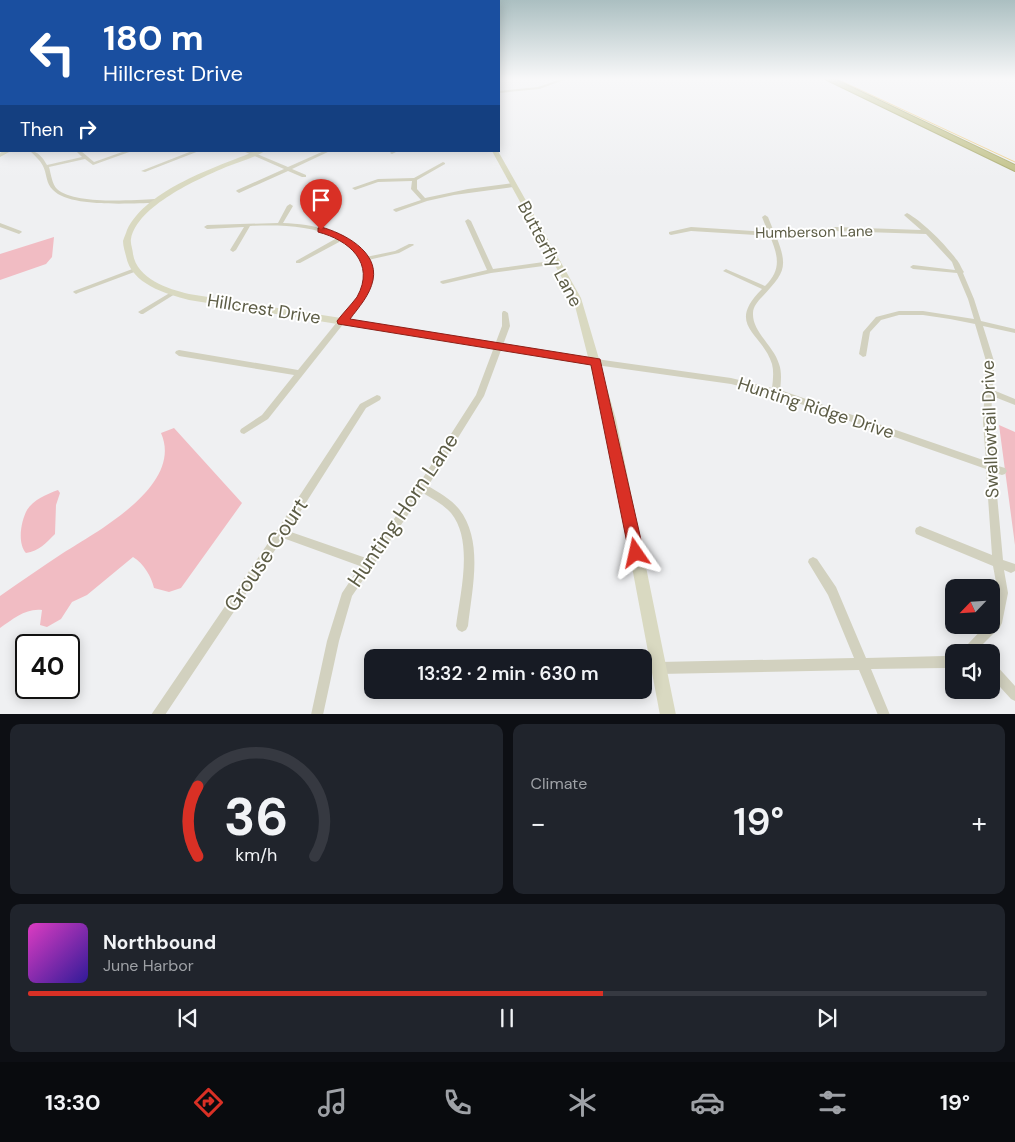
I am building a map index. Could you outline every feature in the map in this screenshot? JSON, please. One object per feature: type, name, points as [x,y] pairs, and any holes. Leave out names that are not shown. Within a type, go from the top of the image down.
[{"type":"highway","points":[[898,112],[1015,168]]},
{"type":"highway","points":[[918,112],[974,138]]},
{"type":"street","points":[[33,152],[48,166],[51,185],[55,191],[68,197],[100,200],[155,201]]},
{"type":"street","points":[[79,152],[93,164],[127,152]]},
{"type":"street","points":[[144,171],[194,152]]},
{"type":"street","points":[[76,292],[135,270],[126,251],[128,239],[134,226],[155,201],[200,176],[254,152],[304,176]]},
{"type":"street","points":[[239,192],[326,152]]},
{"type":"street","name":"Butterfly Lane","points":[[496,152],[577,298],[596,362],[612,429],[668,714]]},
{"type":"street","points":[[48,166],[85,158]]},
{"type":"street","points":[[355,188],[378,181],[415,179],[443,164]]},
{"type":"street","points":[[415,179],[414,189],[423,199]]},
{"type":"street","points":[[396,210],[423,199],[457,190],[513,185]]},
{"type":"street","points":[[279,225],[290,206]]},
{"type":"street","name":"Swallowtail Drive","points":[[907,215],[946,250],[961,272],[990,361],[987,423],[998,563],[1004,593],[996,623],[977,644]]},
{"type":"street","points":[[765,217],[780,259],[780,270],[776,278],[752,305],[750,318],[775,363],[778,375],[776,392]]},
{"type":"street","points":[[468,221],[491,271]]},
{"type":"street","points":[[0,225],[19,232]]},
{"type":"street","points":[[207,227],[279,225],[309,227],[333,233],[354,245],[365,259],[369,278],[361,298],[298,373],[265,417],[244,430]]},
{"type":"street","points":[[232,250],[247,226]]},
{"type":"street","name":"Humberson Lane","points":[[671,233],[691,229],[771,235],[834,229],[928,232]]},
{"type":"street","points":[[298,262],[342,238]]},
{"type":"street","points":[[365,259],[397,252],[411,246]]},
{"type":"street","points":[[443,282],[491,271],[558,262]]},
{"type":"street","points":[[913,267],[961,272]]},
{"type":"street","name":"Hillcrest Drive","points":[[135,270],[154,285],[173,292],[596,362]]},
{"type":"street","points":[[726,271],[766,289]]},
{"type":"street","points":[[141,312],[173,292]]},
{"type":"street","points":[[863,354],[862,344],[868,328],[874,322],[888,316],[921,312],[1015,331]]},
{"type":"street","name":"Hunting Horn Lane","points":[[317,714],[333,641],[347,593],[366,563],[422,487],[480,396],[506,326],[505,313]]},
{"type":"street","points":[[179,353],[298,373]]},
{"type":"street","name":"Hunting Ridge Drive","points":[[596,362],[732,381],[776,392],[1002,471]]},
{"type":"street","points":[[990,392],[1015,402]]},
{"type":"street","name":"Grouse Court","points":[[157,714],[281,533],[364,406],[377,398]]},
{"type":"street","points":[[422,487],[456,512],[465,528],[469,556],[462,626]]},
{"type":"street","points":[[920,532],[1011,568]]},
{"type":"street","points":[[281,533],[366,563]]},
{"type":"street","points":[[813,562],[832,591],[884,714]]},
{"type":"street","points":[[659,668],[863,665],[945,662]]},
{"type":"street","points":[[1000,678],[1015,695]]},
{"type":"shaded area","points":[[54,237],[52,257],[46,264],[0,280],[0,254]]},
{"type":"shaded area","points":[[999,425],[1015,432],[1015,545]]},
{"type":"shaded area","points":[[174,428],[242,503],[181,588],[169,592],[154,588],[146,571],[133,557],[87,595],[72,602],[61,619],[47,627],[40,625],[42,610],[36,610],[20,615],[0,628],[0,596],[115,519],[134,504],[149,488],[160,471],[165,452],[161,433]]},
{"type":"shaded area","points":[[58,490],[60,493],[56,505],[55,534],[39,548],[26,553],[23,549],[21,532],[27,510],[37,500]]},
{"type":"waterway","points":[[908,112],[1015,162]]},
{"type":"route","points":[[321,230],[333,233],[354,245],[365,259],[369,278],[361,298],[342,321],[596,362],[610,419],[636,553]]}]
